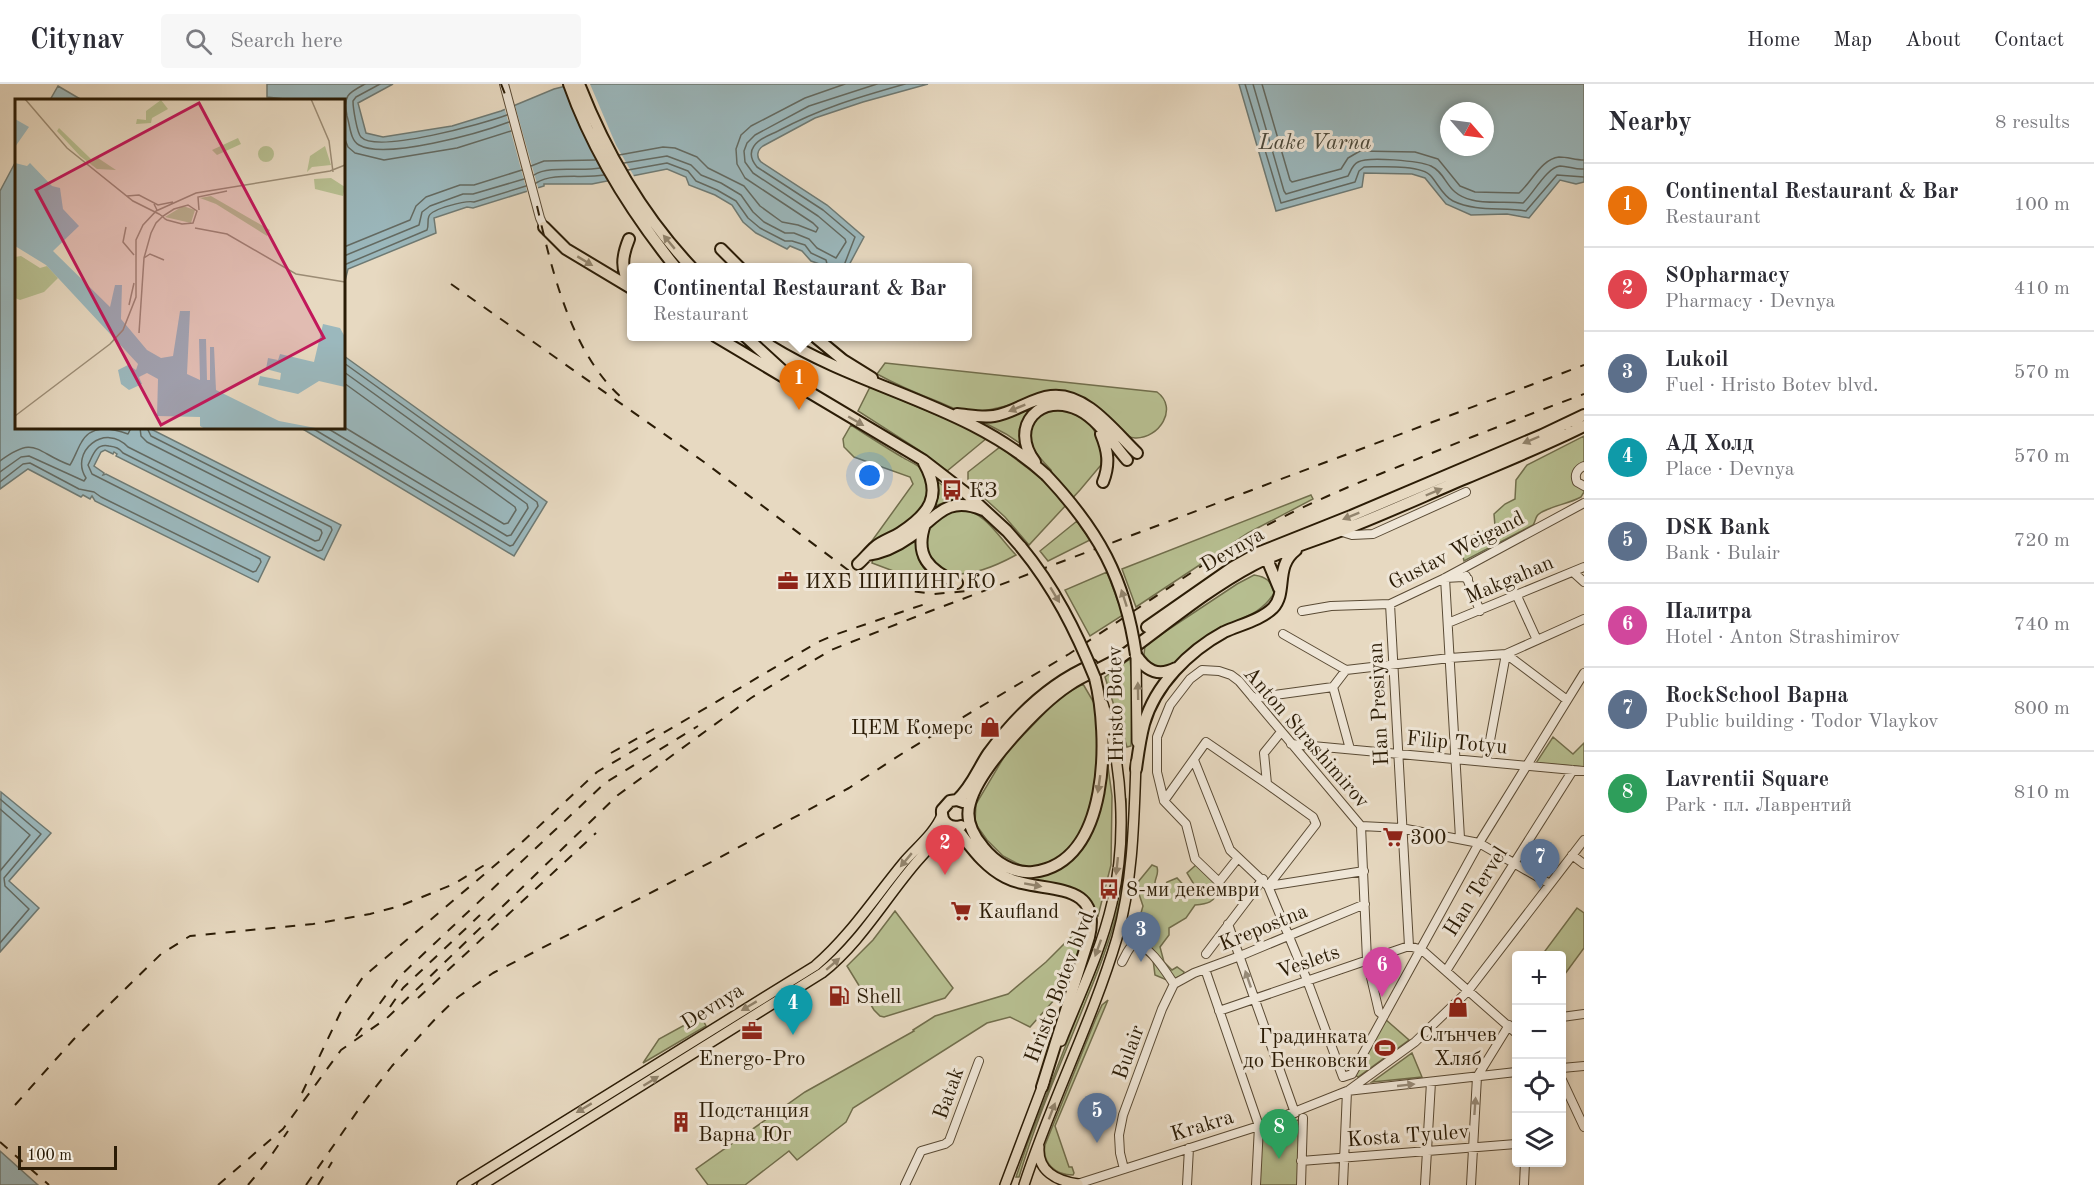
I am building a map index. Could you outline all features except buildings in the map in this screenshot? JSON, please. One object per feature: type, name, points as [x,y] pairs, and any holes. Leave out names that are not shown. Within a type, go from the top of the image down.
[{"type":"highway","points":[[569,84],[597,150],[638,218],[673,263]]},
{"type":"highway","points":[[579,84],[593,121],[626,182],[648,216],[689,263]]},
{"type":"highway","points":[[544,227],[563,247],[627,285]]},
{"type":"highway","points":[[627,281],[623,255],[629,239]]},
{"type":"highway","points":[[721,249],[736,263]]},
{"type":"highway","points":[[724,341],[923,460],[988,513]]},
{"type":"highway","points":[[750,341],[807,390]]},
{"type":"highway","points":[[786,341],[836,368],[896,392]]},
{"type":"highway","points":[[821,341],[856,368],[896,392]]},
{"type":"highway","name":"Hristo Botev","points":[[896,392],[947,413],[998,439],[1044,473],[1080,513],[1103,547],[1115,572],[1127,607],[1136,655]]},
{"type":"highway","points":[[947,413],[994,416],[1047,397],[1064,397],[1091,409],[1137,453]]},
{"type":"highway","points":[[1044,473],[1030,456],[1024,432],[1028,421],[1040,408],[1050,404],[1075,408],[1086,414],[1128,460]]},
{"type":"highway","name":"Devnya","points":[[957,800],[994,746],[1052,687],[1071,674],[1113,654],[1143,630],[1233,567],[1277,544],[1352,516],[1584,415]]},
{"type":"highway","points":[[1098,426],[1108,456],[1103,482]]},
{"type":"highway","name":"Devnya","points":[[968,814],[972,798],[996,758],[1019,730],[1050,700],[1074,681],[1113,662],[1239,573],[1270,557],[1339,531],[1584,426]]},
{"type":"highway","points":[[858,564],[875,546],[908,527],[929,505],[933,494],[933,482],[923,460]]},
{"type":"highway","points":[[867,555],[880,554],[897,545],[937,512],[955,506],[970,506],[988,513]]},
{"type":"highway","name":"Hristo Botev blvd.","points":[[988,513],[1037,566],[1063,608],[1096,681]]},
{"type":"highway","points":[[926,523],[921,545],[927,563],[940,576],[957,583]]},
{"type":"highway","points":[[1277,544],[1270,557],[1279,582]]},
{"type":"highway","points":[[1136,655],[1146,668],[1159,673],[1168,672],[1215,637],[1268,612],[1278,601],[1279,582],[1288,557],[1302,546]]},
{"type":"highway","points":[[1258,553],[1270,557]]},
{"type":"highway","points":[[1239,573],[1260,570],[1279,582]]},
{"type":"highway","points":[[1136,769],[1148,714],[1161,689],[1179,666]]},
{"type":"highway","points":[[1042,1087],[1089,937],[1092,923],[1091,912],[1083,899],[1072,893],[1014,881],[997,872],[981,859],[954,827],[946,823],[942,815],[947,803],[957,800],[965,803],[975,835],[989,854],[1001,863],[1021,872],[1036,871],[1063,860],[1075,849],[1090,825],[1099,788],[1102,749],[1096,681]]},
{"type":"highway","points":[[954,827],[962,826],[968,814]]},
{"type":"main road","name":"Hristo Botev","points":[[1040,1143],[1097,995],[1119,927],[1129,879],[1136,769],[1138,691],[1136,655]]},
{"type":"main road","name":"Hristo Botev blvd.","points":[[1005,1185],[1105,929],[1117,875],[1120,837],[1117,774],[1109,724],[1096,681]]},
{"type":"main road","name":"Devnya","points":[[462,1185],[815,966],[851,929],[905,860],[938,823],[942,815]]},
{"type":"main road","name":"Devnya","points":[[482,1185],[822,974],[852,945],[919,860],[954,827]]},
{"type":"main road","points":[[1040,1143],[1039,1158],[1049,1174],[1063,1182],[1082,1184]]},
{"type":"main road","points":[[1024,1185],[1040,1143]]},
{"type":"street","points":[[504,84],[544,227]]},
{"type":"street","points":[[1584,466],[1575,476],[1577,482],[1584,486]]},
{"type":"street","points":[[1339,531],[1352,535],[1373,534],[1466,492]]},
{"type":"street","name":"Gustav Weigand","points":[[1302,611],[1331,606],[1390,604],[1463,569],[1584,503]]},
{"type":"street","name":"Makgahan","points":[[1448,623],[1584,567]]},
{"type":"street","points":[[1463,569],[1480,611]]},
{"type":"street","points":[[1573,572],[1584,582]]},
{"type":"street","points":[[1460,838],[1445,578],[1468,579]]},
{"type":"street","points":[[1517,596],[1537,640]]},
{"type":"street","name":"Han Presiyan","points":[[1390,604],[1409,946]]},
{"type":"street","points":[[1283,634],[1346,670],[1506,654],[1584,619]]},
{"type":"street","points":[[1506,654],[1567,700]]},
{"type":"street","points":[[1486,762],[1506,654]]},
{"type":"street","name":"Anton Strashimirov","points":[[1164,801],[1157,772],[1157,737],[1170,705],[1190,679],[1202,670],[1219,671],[1231,675],[1239,681],[1361,826],[1367,960],[1379,1012],[1384,1016]]},
{"type":"street","points":[[1253,698],[1333,687],[1346,670]]},
{"type":"street","points":[[1194,760],[1230,850],[1265,883],[1307,980],[1342,1077],[1352,1074],[1479,843],[1584,673]]},
{"type":"street","points":[[1333,687],[1350,749]]},
{"type":"street","points":[[1267,784],[1264,753],[1281,732]]},
{"type":"street","points":[[1206,954],[1228,924],[1316,824],[1313,817],[1208,742],[1204,743],[1164,801],[1186,824],[1195,859],[1219,882],[1238,858]]},
{"type":"street","name":"Filip Totyu","points":[[1292,744],[1584,771]]},
{"type":"street","name":"Han Tervel","points":[[1446,971],[1573,770]]},
{"type":"street","points":[[1361,826],[1401,828],[1479,843],[1550,884]]},
{"type":"street","points":[[1344,1185],[1347,1091],[1415,1042],[1468,991],[1584,840]]},
{"type":"street","points":[[1572,855],[1584,864]]},
{"type":"street","points":[[1265,883],[1364,871]]},
{"type":"street","name":"Krepostna","points":[[1174,984],[1205,969],[1365,904]]},
{"type":"street","points":[[1228,924],[1295,1113]]},
{"type":"street","points":[[1122,962],[1131,946],[1142,945],[1155,957],[1174,984]]},
{"type":"street","points":[[1409,946],[1422,950],[1512,1028]]},
{"type":"street","name":"Veslets","points":[[1219,1011],[1409,946]]},
{"type":"street","points":[[1205,969],[1258,1126],[1256,1185]]},
{"type":"street","name":"Bulair","points":[[1124,1169],[1119,1135],[1123,1115],[1162,1009],[1174,984]]},
{"type":"street","points":[[1566,1016],[1584,1014]]},
{"type":"street","points":[[1471,1185],[1477,1077],[1509,1025]]},
{"type":"street","name":"Batak","points":[[905,1185],[921,1151],[945,1144],[951,1138],[979,1061]]},
{"type":"street","points":[[1566,1068],[1584,1066]]},
{"type":"street","name":"Krakra","points":[[1082,1184],[1258,1126],[1347,1091],[1512,1073]]},
{"type":"street","points":[[1425,1185],[1431,1082]]},
{"type":"street","points":[[1566,1089],[1584,1127]]},
{"type":"street","points":[[1301,1185],[1303,1119]]},
{"type":"street","name":"Kosta Tyulev","points":[[1301,1161],[1512,1144]]},
{"type":"street","points":[[1187,1185],[1190,1148]]},
{"type":"street","points":[[1524,1185],[1525,1167]]},
{"type":"green space","points":[[885,363],[1157,392],[1166,406],[1166,414],[1158,428],[1152,433],[1135,438],[1119,431],[1087,401],[1068,393],[984,411],[961,411],[877,374]]},
{"type":"green space","points":[[870,387],[987,438],[947,471],[858,411]]},
{"type":"green space","points":[[1031,408],[1019,431],[1021,444],[983,422],[1002,418]]},
{"type":"green space","points":[[1060,409],[1079,417],[1092,428],[1100,444],[1101,465],[1029,545],[1005,517],[972,487],[968,479],[968,472],[1000,447],[1042,479],[1051,470],[1032,447],[1029,430],[1039,413]]},
{"type":"green space","points":[[851,425],[920,467],[929,481],[929,493],[924,505],[915,515],[869,545],[913,484],[910,477],[854,457],[844,447],[843,439]]},
{"type":"green space","points":[[1584,436],[1584,462],[1575,468],[1584,492],[1581,497],[1540,513],[1533,525],[1464,561],[1459,541],[1495,526],[1494,514],[1515,499],[1516,480],[1527,465]]},
{"type":"green space","points":[[938,482],[963,500],[948,501],[935,506],[939,494]]},
{"type":"green space","points":[[1311,495],[1313,499],[1248,533],[1136,607],[1122,569]]},
{"type":"green space","points":[[959,509],[977,514],[991,526],[1016,555],[983,570],[965,574],[946,574],[926,554],[925,534],[934,520],[943,514]]},
{"type":"green space","points":[[1077,521],[1090,540],[1048,561],[1040,551]]},
{"type":"green space","points":[[917,535],[918,558],[933,577],[896,572],[872,563],[873,559],[902,548]]},
{"type":"green space","points":[[1107,572],[1123,615],[1090,636],[1065,590]]},
{"type":"green space","points":[[1254,575],[1268,580],[1274,593],[1262,607],[1215,631],[1166,669],[1154,665],[1144,655],[1145,645]]},
{"type":"green space","points":[[1130,659],[1131,746],[1127,747],[1105,677]]},
{"type":"green space","points":[[1083,684],[1097,708],[1098,758],[1095,786],[1083,830],[1072,846],[1056,859],[1037,867],[1022,866],[1003,856],[987,840],[975,823],[976,804],[1007,752],[1060,697]]},
{"type":"green space","points":[[1553,737],[1573,754],[1584,743],[1584,767],[1536,763]]},
{"type":"green space","points":[[1107,759],[1112,796],[1111,865],[1098,916],[1094,915],[1092,906],[1023,880],[1010,872],[1031,874],[1052,871],[1070,861],[1077,854],[1086,838]]},
{"type":"green space","points":[[1123,799],[1126,799],[1126,854],[1115,920],[1100,965],[1042,1109],[1019,1177],[1016,1177],[1112,922],[1123,861]]},
{"type":"green space","points":[[1152,865],[1157,867],[1155,884],[1157,893],[1164,897],[1167,893],[1165,886],[1167,882],[1177,878],[1192,894],[1198,891],[1187,873],[1196,865],[1216,884],[1218,889],[1213,900],[1195,905],[1186,918],[1169,928],[1169,935],[1160,947],[1164,962],[1172,970],[1177,967],[1184,972],[1183,975],[1169,981],[1155,975],[1153,960],[1137,948],[1137,940],[1134,937],[1143,906],[1138,882]]},
{"type":"green space","points":[[1577,908],[1584,913],[1584,948],[1566,973],[1566,951],[1545,951]]},
{"type":"green space","points":[[895,911],[953,988],[945,998],[884,1017],[874,1010],[847,966],[873,940]]},
{"type":"green space","points":[[1085,923],[1084,937],[1063,990],[1030,1027],[1010,1017],[987,1023],[853,1108],[846,1122],[797,1160],[789,1151],[745,1185],[708,1185],[696,1169],[805,1092],[914,1031],[935,1016],[1008,994],[1046,962]]},
{"type":"green space","points":[[1108,1000],[1055,1126],[1069,1167],[1072,1167],[1074,1173],[1073,1175],[1061,1173],[1051,1167],[1048,1162],[1045,1145],[1096,1018],[1102,1005]]},
{"type":"green space","points":[[701,1016],[706,1026],[643,1063],[659,1039]]},
{"type":"green space","points":[[1385,1019],[1409,1040],[1358,1077],[1354,1074]]},
{"type":"green space","points":[[1412,1053],[1422,1077],[1372,1082]]},
{"type":"green space","points":[[1301,1119],[1299,1185],[1258,1185],[1260,1133]]},
{"type":"water","points":[[267,84],[393,84],[358,103],[366,133],[383,137],[452,126],[574,84],[928,84],[815,118],[763,146],[758,152],[761,162],[827,205],[864,237],[850,263],[817,263],[811,261],[802,251],[790,246],[787,249],[756,233],[743,222],[732,205],[715,195],[689,185],[686,177],[667,169],[592,184],[544,184],[544,186],[473,208],[467,207],[434,218],[436,233],[348,269],[345,281],[345,99],[267,97]]},
{"type":"water","name":"Lake Varna","points":[[1239,84],[1584,84],[1584,182],[1576,184],[1560,180],[1529,218],[1507,214],[1471,215],[1446,204],[1425,178],[1412,174],[1364,173],[1362,187],[1276,211]]},
{"type":"water","points":[[58,86],[80,99],[51,99]]},
{"type":"water","points":[[15,163],[15,429],[151,429],[341,525],[324,560],[116,456],[114,452],[113,454],[105,450],[101,452],[94,466],[104,473],[103,475],[106,474],[270,557],[258,582],[95,501],[92,496],[90,499],[83,495],[81,497],[28,469],[0,489],[0,191]]},
{"type":"water","points":[[345,357],[547,502],[514,556],[303,429],[345,429]]},
{"type":"water","points":[[1,792],[51,833],[9,881],[39,908],[0,952]]},
{"type":"water","points":[[0,1151],[38,1185],[0,1185]]},
{"type":"pier","points":[[562,84],[590,84],[616,145],[635,178],[611,183],[592,153]]},
{"type":"pier","points":[[514,102],[539,191],[528,195],[504,106]]},
{"type":"railway","points":[[501,84],[507,99]]},
{"type":"railway","points":[[537,206],[557,283],[577,335],[589,358],[622,398]]},
{"type":"railway","points":[[451,284],[704,462],[848,570],[878,584],[897,589],[934,594],[968,591]]},
{"type":"railway","points":[[218,1185],[283,1129],[341,1050],[387,1018],[618,795],[751,698],[831,650],[1584,365]]},
{"type":"railway","points":[[306,1185],[392,1066],[458,997],[493,973],[713,861],[849,788],[903,753],[1069,654],[1245,537],[1360,482],[1584,394]]},
{"type":"railway","points":[[302,1093],[344,1005],[363,977],[520,844],[597,772],[818,642],[928,603]]},
{"type":"railway","points":[[356,1036],[400,976],[605,783],[698,726]]},
{"type":"railway","points":[[611,753],[654,729]]},
{"type":"railway","points":[[418,998],[596,833]]},
{"type":"railway","points":[[15,1105],[74,1039],[161,954],[190,936],[313,924],[370,914],[400,906],[454,884],[486,864]]},
{"type":"railway","points":[[390,1007],[403,988],[480,915]]},
{"type":"railway","points":[[248,1185],[288,1131]]},
{"type":"railway","points":[[0,1142],[49,1185]]},
{"type":"railway","points":[[318,1185],[332,1162]]},
{"type":"place","name":"Continental Restaurant & Bar","points":[[799,410]]},
{"type":"place","name":"КЗ","points":[[952,490]]},
{"type":"place","name":"ИХБ ШИПИНГ КО","points":[[788,581]]},
{"type":"place","name":"ЦЕМ Комерс","points":[[990,727]]},
{"type":"place","name":"300","points":[[1393,837]]},
{"type":"place","name":"SOpharmacy","points":[[945,875]]},
{"type":"place","name":"8-ми декември","points":[[1109,889]]},
{"type":"place","name":"RockSchool Варна","points":[[1540,889]]},
{"type":"place","name":"Kaufland","points":[[961,911]]},
{"type":"place","name":"Lukoil","points":[[1141,962]]},
{"type":"place","name":"Shell","points":[[839,996]]},
{"type":"place","name":"Палитра","points":[[1382,997]]},
{"type":"place","name":"Слънчев Хляб","points":[[1458,1007]]},
{"type":"place","name":"Energo-Pro","points":[[752,1031]]},
{"type":"place","name":"АД Холд","points":[[793,1035]]},
{"type":"place","name":"Градинката до Бенковски","points":[[1385,1048]]},
{"type":"place","name":"Подстанция Варна Юг","points":[[681,1122]]},
{"type":"place","name":"DSK Bank","points":[[1097,1143]]},
{"type":"place","name":"Lavrentii Square","points":[[1279,1159]]}]
